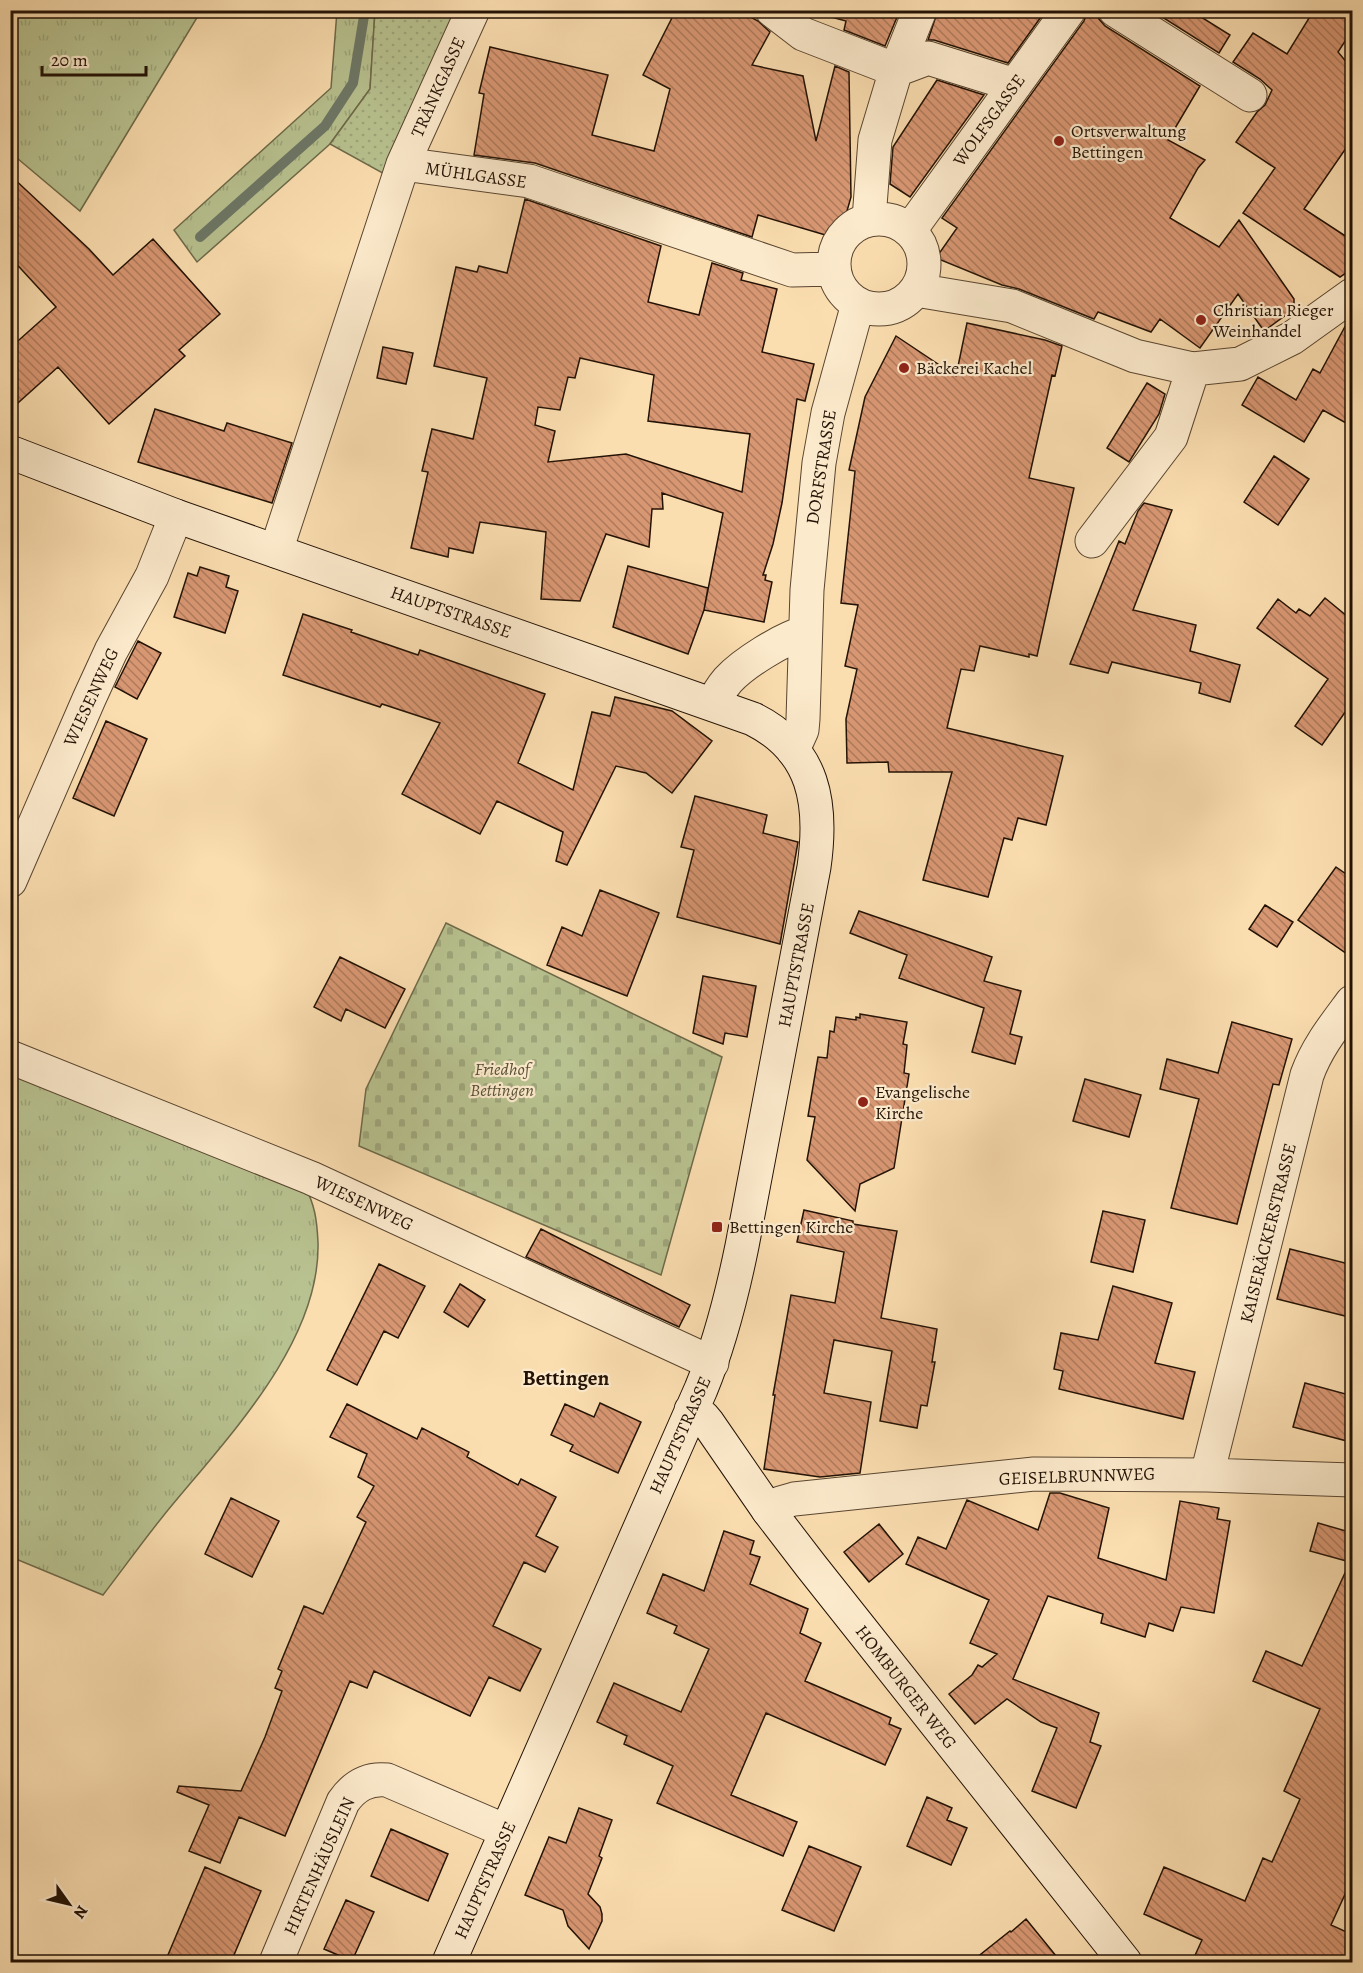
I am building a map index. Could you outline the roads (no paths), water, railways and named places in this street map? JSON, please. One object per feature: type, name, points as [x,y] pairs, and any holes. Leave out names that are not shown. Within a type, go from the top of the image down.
[{"type":"street","name":"TRÄNKGASSE","points":[[403,164],[473,10]]},
{"type":"street","points":[[772,10],[803,34],[896,70],[928,58],[1015,85]]},
{"type":"street","points":[[869,219],[874,140],[896,70],[920,10]]},
{"type":"street","name":"WOLFSGASSE","points":[[910,230],[1069,10]]},
{"type":"street","points":[[1115,10],[1250,95]]},
{"type":"street","name":"MÜHLGASSE","points":[[276,551],[403,164],[529,181],[792,270],[834,269]]},
{"type":"street","points":[[869,219],[891,220],[910,230],[922,248],[924,270],[916,290],[900,304],[879,309],[858,304],[842,289],[834,269],[837,247],[849,230],[869,219]]},
{"type":"street","points":[[916,290],[1012,306],[1135,356],[1193,369],[1240,364],[1292,338],[1353,295]]},
{"type":"street","name":"DORFSTRASSE","points":[[793,750],[802,730],[803,719],[804,633],[819,463],[828,413],[858,304]]},
{"type":"street","points":[[1092,541],[1171,437],[1193,369]]},
{"type":"street","name":"HAUPTSTRASSE","points":[[10,452],[176,516],[713,704],[764,724],[793,750],[806,771],[816,798],[818,827],[816,854],[792,993],[728,1311],[712,1363],[448,1962]]},
{"type":"street","name":"WIESENWEG","points":[[10,880],[89,699],[111,651],[152,576],[176,516]]},
{"type":"street","points":[[713,704],[723,686],[736,673],[783,641],[804,633]]},
{"type":"street","name":"KAISERÄCKERSTRASSE","points":[[1207,1474],[1307,1074],[1322,1043],[1353,1002]]},
{"type":"street","name":"WIESENWEG","points":[[10,1057],[311,1178],[712,1363]]},
{"type":"street","name":"HOMBURGER WEG","points":[[691,1410],[708,1423],[768,1510],[1125,1962]]},
{"type":"street","name":"GEISELBRUNNWEG","points":[[768,1510],[794,1499],[1035,1474],[1207,1474],[1353,1480]]},
{"type":"street","name":"HIRTENHÄUSLEIN","points":[[276,1962],[343,1802],[358,1786],[377,1779],[387,1780],[506,1831]]},
{"type":"waterway","points":[[200,237],[325,126],[353,83],[365,10]]},
{"type":"place","name":"Ortsverwaltung Bettingen","points":[[1059,141]]},
{"type":"place","name":"Christian Rieger Weinhandel","points":[[1201,320]]},
{"type":"place","name":"Bäckerei Kachel","points":[[904,368]]},
{"type":"place","name":"Evangelische Kirche","points":[[863,1102]]},
{"type":"place","name":"Bettingen Kirche","points":[[717,1227]]},
{"type":"district","name":"Bettingen","points":[[566,1378]]},
{"type":"park label","name":"Friedhof Bettingen","points":[[502,1079]]}]
